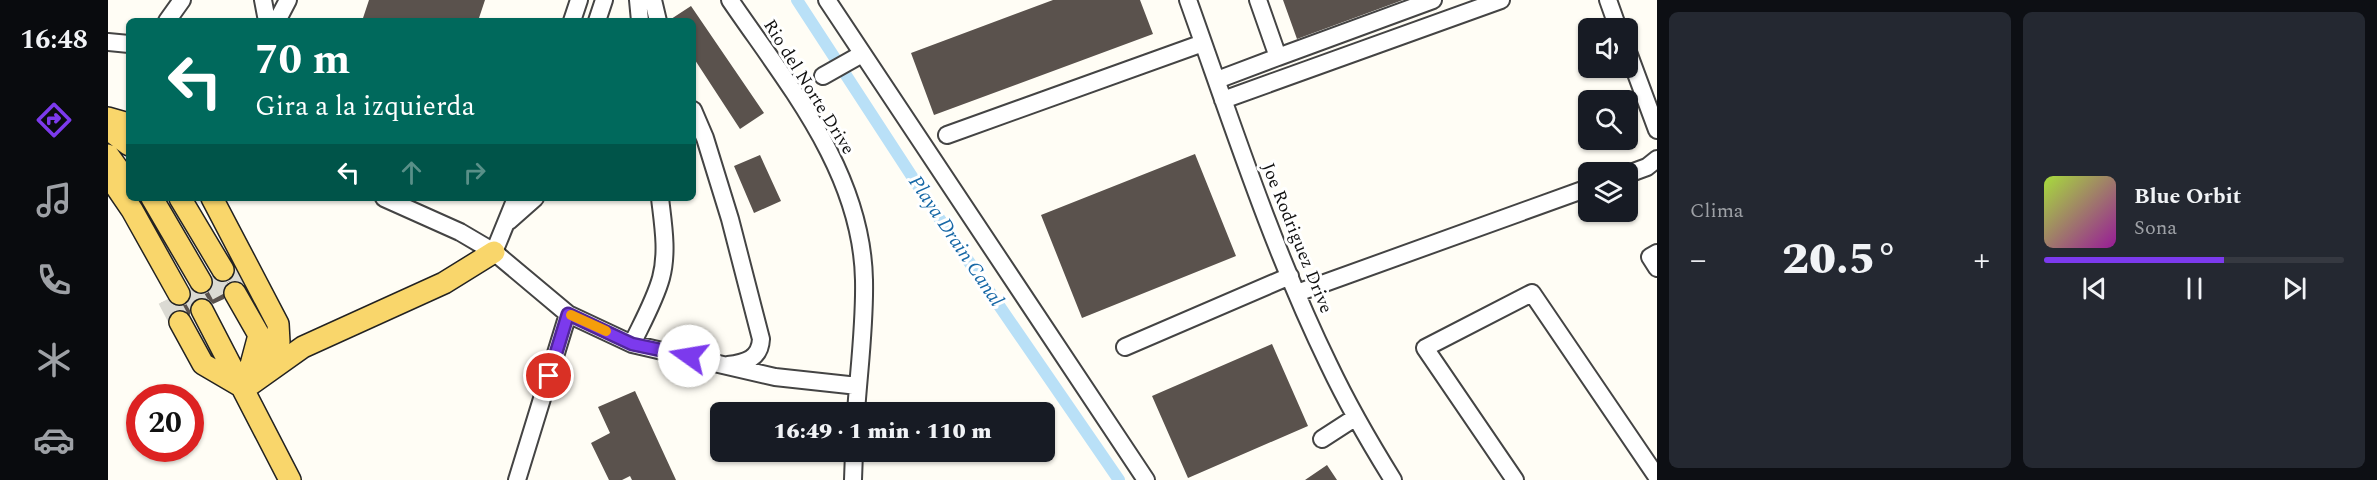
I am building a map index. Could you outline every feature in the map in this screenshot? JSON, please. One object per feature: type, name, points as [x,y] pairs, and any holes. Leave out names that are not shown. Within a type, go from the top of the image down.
[{"type":"main road","points":[[108,119],[126,116]]},
{"type":"main road","points":[[108,119],[126,123]]},
{"type":"main road","points":[[108,119],[126,130]]},
{"type":"main road","points":[[108,129],[126,143]]},
{"type":"main road","points":[[108,138],[126,160]]},
{"type":"main road","points":[[108,155],[126,180]]},
{"type":"main road","points":[[108,175],[132,210],[201,282]]},
{"type":"main road","points":[[108,195],[201,282]]},
{"type":"main road","points":[[140,201],[201,282]]},
{"type":"main road","points":[[154,201],[201,282]]},
{"type":"main road","points":[[168,201],[201,282]]},
{"type":"main road","points":[[181,201],[201,282]]},
{"type":"main road","points":[[196,201],[201,282]]},
{"type":"main road","points":[[214,201],[278,324],[279,342],[244,389]]},
{"type":"main road","points":[[244,389],[303,347],[444,282],[494,252]]},
{"type":"main road","points":[[244,389],[248,341],[213,304],[215,358],[244,389],[290,480]]},
{"type":"street","points":[[169,18],[182,0]]},
{"type":"street","points":[[263,0],[268,18]]},
{"type":"street","points":[[270,18],[275,0]]},
{"type":"street","points":[[279,18],[288,0]]},
{"type":"street","points":[[573,18],[579,0]]},
{"type":"street","points":[[598,18],[604,0]]},
{"type":"street","points":[[638,0],[640,18]]},
{"type":"street","points":[[653,0],[657,18]]},
{"type":"street","name":"Rio del Norte Drive","points":[[730,0],[823,140],[839,171],[849,198],[860,239],[864,279],[857,402]]},
{"type":"street","points":[[826,0],[855,57],[1146,480]]},
{"type":"street","name":"Joe Rodriguez Drive","points":[[1188,0],[1257,194],[1297,293],[1329,367],[1393,480]]},
{"type":"street","points":[[1258,0],[1278,57]]},
{"type":"street","points":[[1216,80],[1433,0]]},
{"type":"street","points":[[1223,100],[1502,0]]},
{"type":"street","points":[[1608,0],[1614,18]]},
{"type":"street","points":[[108,42],[126,44]]},
{"type":"street","points":[[946,135],[1203,43]]},
{"type":"street","points":[[828,72],[855,57]]},
{"type":"street","points":[[1638,78],[1657,130]]},
{"type":"street","points":[[696,117],[705,138],[730,219],[761,339],[754,357],[727,365]]},
{"type":"street","points":[[1638,170],[1657,159]]},
{"type":"street","points":[[1297,293],[1578,192]]},
{"type":"street","points":[[391,201],[434,219],[494,252],[568,314],[632,344],[775,377],[858,386]]},
{"type":"street","points":[[494,252],[515,201]]},
{"type":"street","points":[[508,221],[531,201]]},
{"type":"street","points":[[632,344],[662,273],[664,249],[660,201]]},
{"type":"street","points":[[1657,253],[1650,257],[1657,268]]},
{"type":"street","points":[[1125,346],[1290,276]]},
{"type":"street","points":[[1515,480],[1425,348],[1532,292],[1657,477]]},
{"type":"street","points":[[517,480],[568,314]]},
{"type":"street","points":[[1322,439],[1356,417]]},
{"type":"street","points":[[854,462],[854,480]]},
{"type":"building","points":[[369,0],[485,0],[479,18],[363,18]]},
{"type":"building","points":[[1053,0],[1140,0],[1153,34],[934,115],[911,53]]},
{"type":"building","points":[[1283,0],[1403,0],[1297,39]]},
{"type":"building","points":[[691,6],[764,113],[740,129],[696,62],[696,18],[673,18]]},
{"type":"building","points":[[1195,154],[1236,256],[1082,318],[1041,215]]},
{"type":"building","points":[[760,155],[781,201],[754,213],[734,166]]},
{"type":"building","points":[[236,271],[242,282],[234,280],[228,282],[224,287],[224,299],[213,304],[208,299],[197,298],[191,304],[190,315],[180,309],[173,311],[168,318],[161,303],[168,300],[173,305],[185,305],[190,300],[191,289],[200,295],[207,293],[212,288],[213,277],[224,283],[230,281]]},
{"type":"building","points":[[1272,344],[1308,426],[1188,478],[1152,396]]},
{"type":"building","points":[[635,391],[676,480],[632,480],[630,476],[622,480],[609,480],[591,443],[610,433],[598,407]]},
{"type":"building","points":[[1327,465],[1337,480],[1305,480]]},
{"type":"waterway","name":"Playa Drain Canal","points":[[797,0],[941,221],[1119,480]]},
{"type":"tunnel","points":[[233,265],[245,287]]},
{"type":"tunnel","points":[[212,276],[224,298]]},
{"type":"tunnel","points":[[189,288],[202,310]]},
{"type":"tunnel","points":[[168,299],[180,322]]},
{"type":"slow traffic","points":[[571,315],[606,331]]},
{"type":"route","points":[[549,376],[568,314],[632,344],[689,356]]}]
